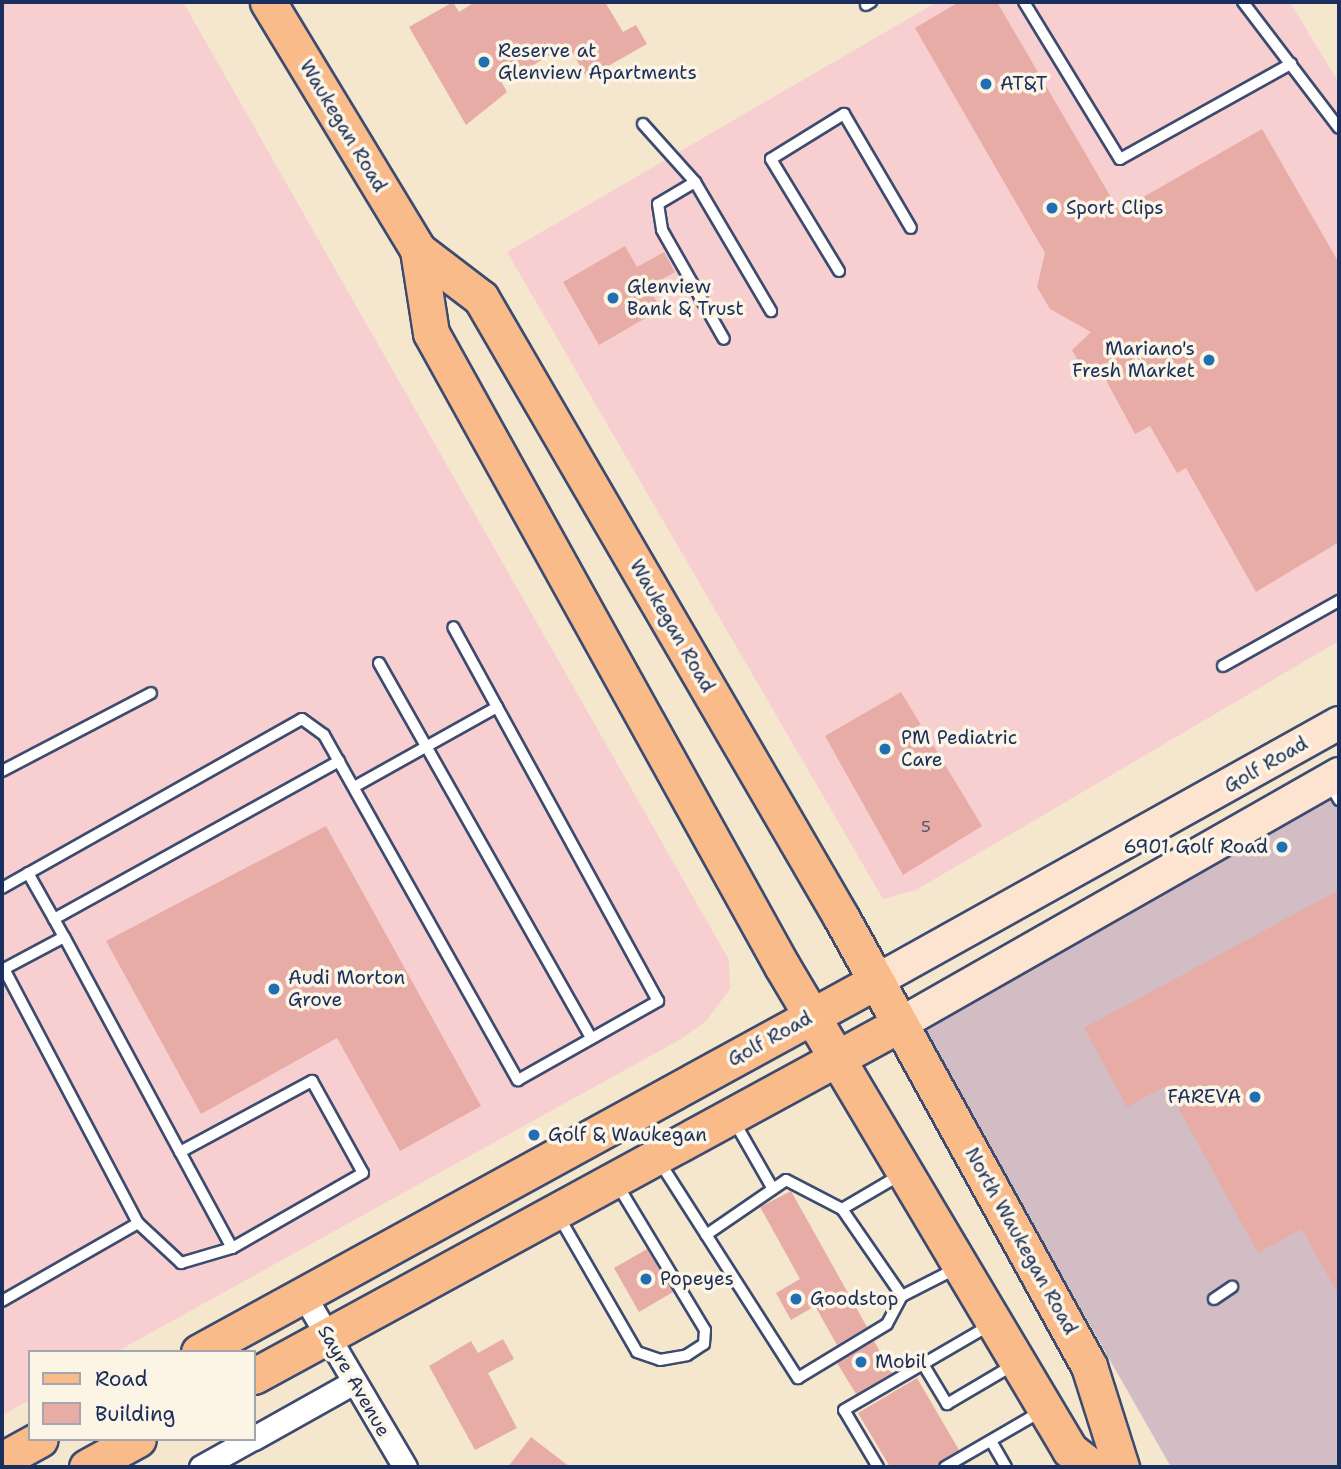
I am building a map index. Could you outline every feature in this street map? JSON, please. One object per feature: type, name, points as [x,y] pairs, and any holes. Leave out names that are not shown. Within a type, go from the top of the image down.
[{"type":"main road","name":"Waukegan Road","points":[[268,2],[418,250],[481,298],[900,1024]]},
{"type":"main road","name":"Waukegan Road","points":[[418,250],[432,333],[812,1016],[838,1058]]},
{"type":"main road","name":"Golf Road","points":[[203,1350],[876,981],[1339,723]]},
{"type":"main road","points":[[256,1375],[1336,785]]},
{"type":"main road","name":"North Waukegan Road","points":[[900,1024],[1089,1366],[1121,1467]]},
{"type":"main road","points":[[838,1058],[1070,1450],[1092,1467]]},
{"type":"main road","points":[[2,1460],[36,1441]]},
{"type":"main road","points":[[87,1467],[134,1441]]},
{"type":"street","name":"Sayre Avenue","points":[[303,1294],[352,1383],[405,1467]]},
{"type":"street","points":[[256,1437],[352,1383]]},
{"type":"street","points":[[201,1467],[249,1441]]},
{"type":"lane","points":[[1024,2],[1120,159],[1291,64]]},
{"type":"lane","points":[[1243,2],[1339,128]]},
{"type":"lane","points":[[839,271],[771,159],[844,114],[911,228]]},
{"type":"lane","points":[[643,124],[695,182],[771,311]]},
{"type":"lane","points":[[695,182],[658,204],[662,230],[724,339]]},
{"type":"lane","points":[[1223,666],[1339,601]]},
{"type":"lane","points":[[2,888],[302,719],[324,734],[518,1080],[658,1001],[453,627]]},
{"type":"lane","points":[[379,663],[591,1038]]},
{"type":"lane","points":[[2,771],[150,693]]},
{"type":"lane","points":[[354,788],[497,707]]},
{"type":"lane","points":[[54,919],[339,761]]},
{"type":"lane","points":[[28,873],[232,1248]]},
{"type":"lane","points":[[64,937],[3,970],[138,1223],[181,1262],[232,1248],[363,1173],[312,1081],[180,1152]]},
{"type":"lane","points":[[730,1116],[773,1189]]},
{"type":"lane","points":[[655,1155],[797,1378],[887,1324],[902,1296],[962,1266]]},
{"type":"lane","points":[[842,1209],[907,1171]]},
{"type":"lane","points":[[555,1210],[638,1352],[660,1360],[687,1355],[704,1344],[705,1330],[613,1178]]},
{"type":"lane","points":[[705,1235],[786,1180],[842,1209],[902,1296]]},
{"type":"lane","points":[[2,1301],[138,1223]]},
{"type":"lane","points":[[1214,1298],[1232,1287]]},
{"type":"lane","points":[[878,1467],[844,1410],[995,1322]]},
{"type":"lane","points":[[923,1364],[947,1404],[1018,1362]]},
{"type":"lane","points":[[945,1467],[1046,1408]]},
{"type":"lane","points":[[990,1441],[1006,1467]]},
{"type":"shaded area","points":[[2,2],[183,2],[729,960],[730,989],[706,1021],[681,1039],[120,1350],[28,1350],[28,1401],[2,1415]]},
{"type":"shaded area","points":[[937,2],[1290,2],[1339,83],[1339,641],[916,890],[883,899],[507,252]]},
{"type":"shaded area","points":[[1339,792],[1339,1467],[1171,1467],[922,1031]]},
{"type":"building","name":"Reserve at Glenview Apartments","points":[[453,2],[459,12],[475,2],[605,2],[623,32],[636,25],[647,44],[587,78],[568,45],[502,83],[507,92],[466,125],[409,27]]},
{"type":"building","name":"Mariano's Fresh Market","points":[[959,2],[997,2],[1119,211],[1262,129],[1339,263],[1339,542],[1256,592],[1186,468],[1177,473],[1150,426],[1135,434],[1101,371],[1086,375],[1072,350],[1091,332],[1050,309],[1037,287],[1045,253],[915,28]]},
{"type":"building","name":"Glenview Bank & Trust","points":[[625,246],[637,267],[664,252],[675,272],[648,287],[661,309],[599,345],[563,282]]},
{"type":"building","points":[[901,692],[982,826],[903,875],[825,736]]},
{"type":"building","name":"Audi Morton Grove","points":[[326,826],[481,1106],[400,1151],[337,1038],[201,1114],[106,941]]},
{"type":"building","name":"FAREVA","points":[[1339,890],[1339,1296],[1302,1229],[1258,1253],[1166,1086],[1127,1107],[1084,1028]]},
{"type":"building","name":"Goodstop","points":[[791,1191],[867,1327],[837,1345],[815,1306],[791,1320],[776,1293],[800,1279],[760,1207]]},
{"type":"building","name":"Popeyes","points":[[647,1249],[673,1292],[639,1312],[614,1268]]},
{"type":"building","points":[[503,1339],[514,1359],[488,1373],[517,1428],[475,1450],[429,1366],[471,1341],[478,1353]]},
{"type":"building","name":"Mobil","points":[[874,1341],[892,1373],[856,1394],[837,1363]]},
{"type":"building","points":[[917,1378],[959,1450],[937,1467],[890,1467],[858,1413]]},
{"type":"building","points":[[531,1437],[570,1467],[508,1467]]},
{"type":"place","name":"Reserve at Glenview Apartments","points":[[484,62]]},
{"type":"place","name":"AT&T","points":[[986,84]]},
{"type":"place","name":"Sport Clips","points":[[1052,208]]},
{"type":"place","name":"Glenview Bank & Trust","points":[[613,298]]},
{"type":"place","name":"Mariano's Fresh Market","points":[[1209,360]]},
{"type":"place","name":"PM Pediatric Care","points":[[885,749]]},
{"type":"place","name":"6901 Golf Road","points":[[1282,847]]},
{"type":"place","name":"Audi Morton Grove","points":[[274,989]]},
{"type":"place","name":"FAREVA","points":[[1255,1097]]},
{"type":"place","name":"Golf & Waukegan","points":[[534,1135]]},
{"type":"place","name":"Popeyes","points":[[646,1279]]},
{"type":"place","name":"Goodstop","points":[[796,1299]]},
{"type":"place","name":"Mobil","points":[[861,1362]]}]
